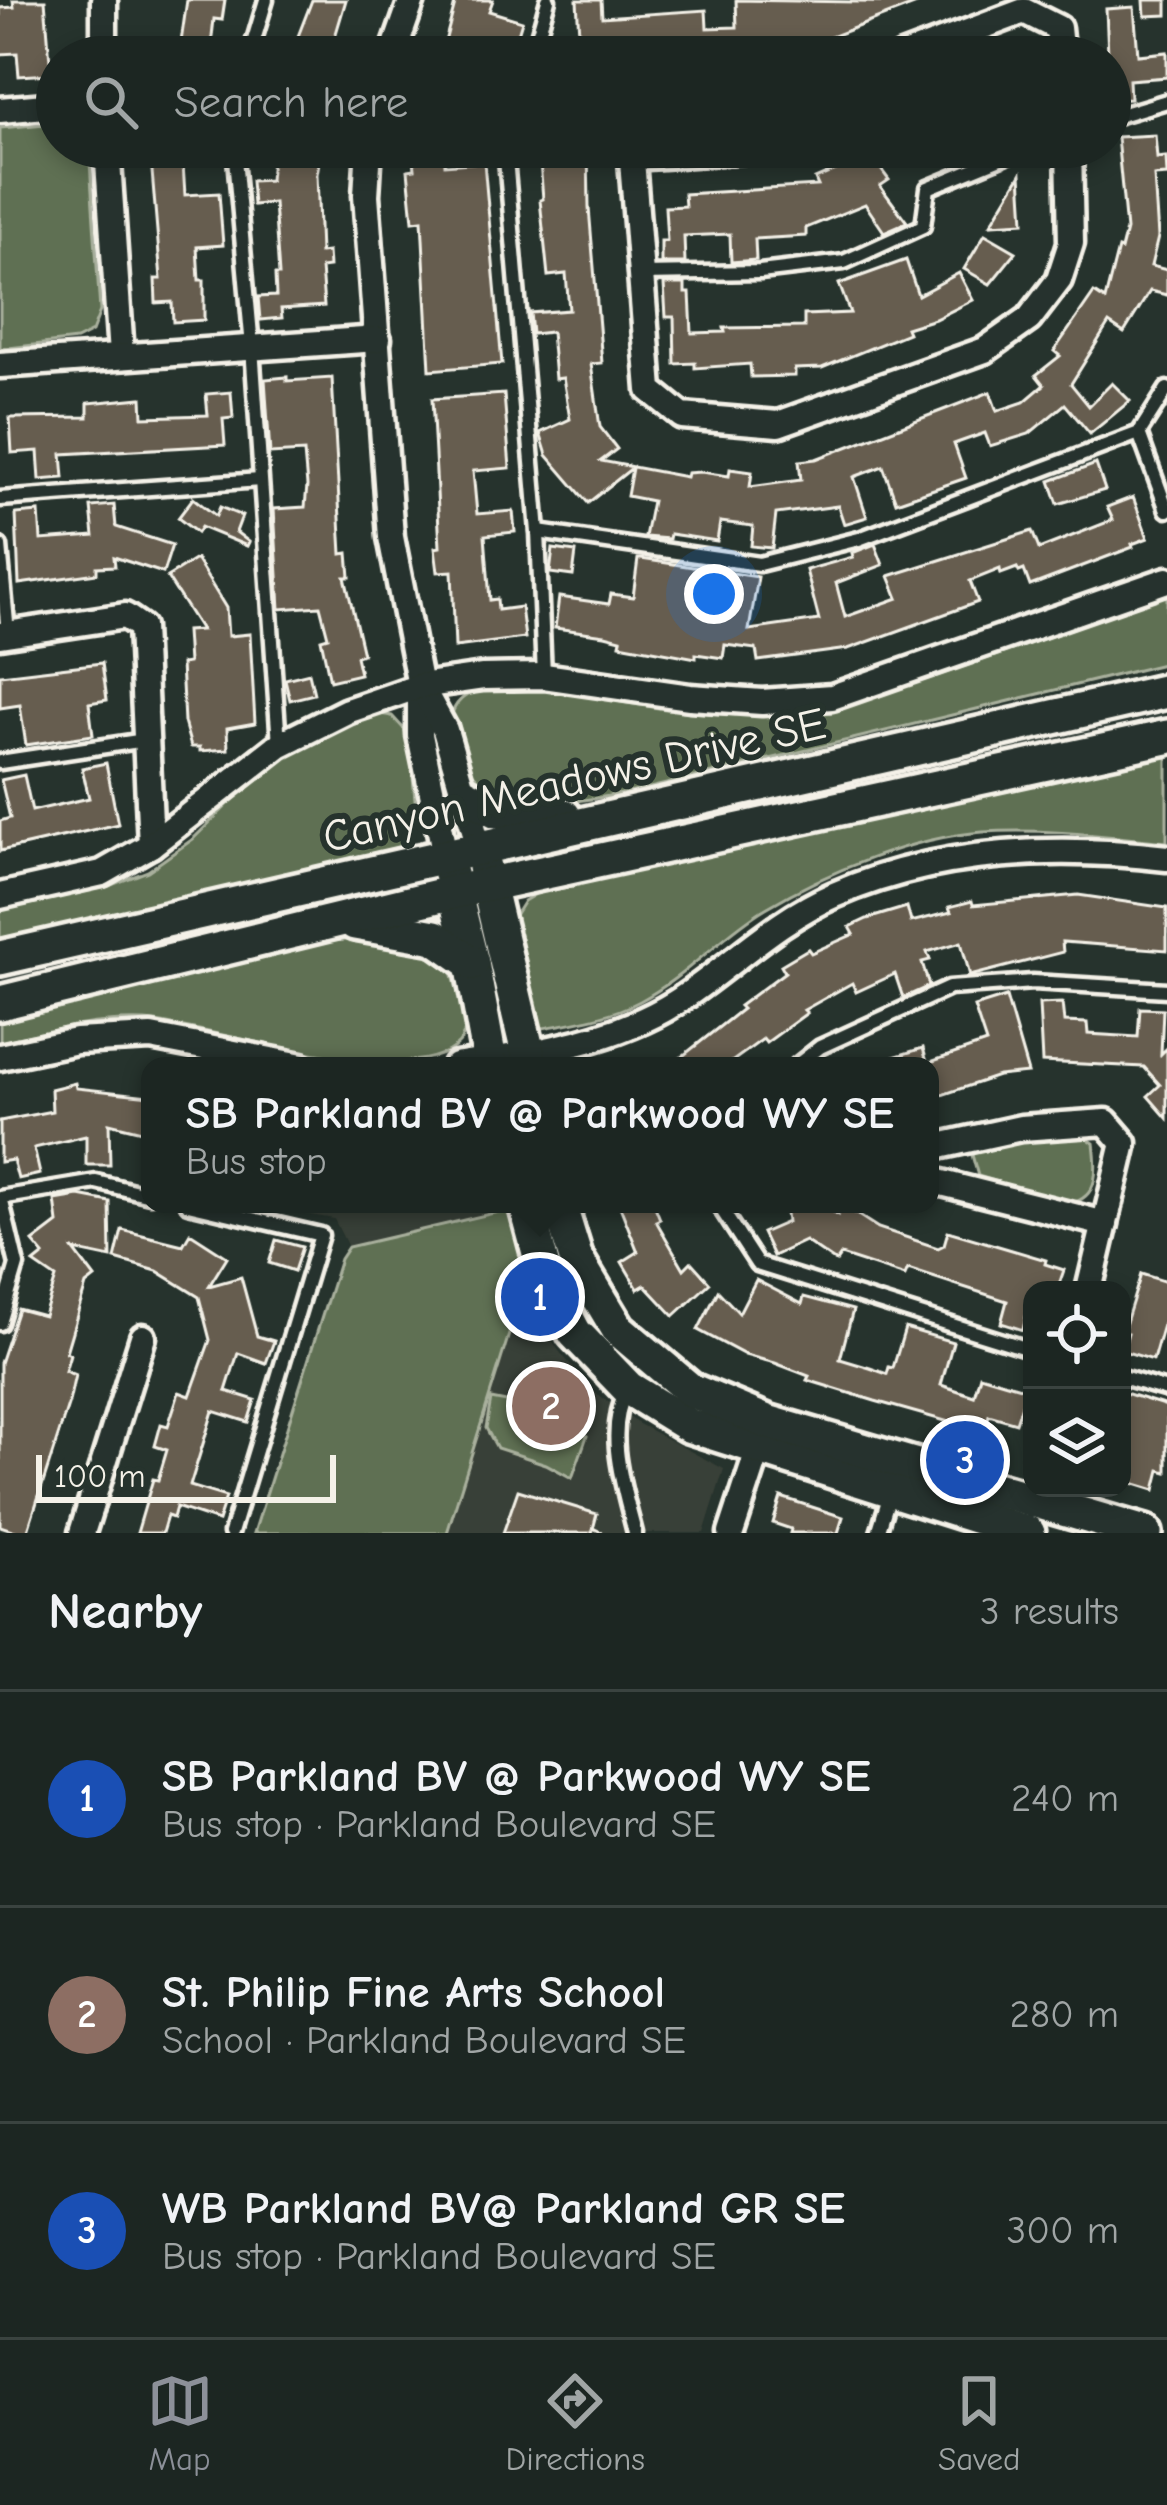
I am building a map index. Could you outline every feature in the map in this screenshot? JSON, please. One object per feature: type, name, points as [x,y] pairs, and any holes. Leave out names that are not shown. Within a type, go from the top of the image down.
[{"type":"main road","name":"Canyon Meadows Drive SE","points":[[0,958],[1167,691]]},
{"type":"main road","name":"Canyon Meadows Drive SE","points":[[0,1003],[454,892],[1167,737]]},
{"type":"main road","points":[[464,794],[497,811],[539,817],[638,813]]},
{"type":"main road","points":[[479,848],[529,1057]]},
{"type":"main road","points":[[445,855],[472,963],[479,1057]]},
{"type":"main road","points":[[342,920],[435,937],[472,963]]},
{"type":"main road","points":[[528,1213],[546,1279],[575,1334],[628,1388],[688,1425],[763,1435],[1023,1487]]},
{"type":"main road","points":[[562,1213],[576,1258],[618,1329],[690,1390],[763,1435],[891,1490],[1028,1533]]},
{"type":"main road","points":[[628,1388],[653,1360]]},
{"type":"main road","points":[[1052,1497],[1145,1533]]},
{"type":"street","points":[[104,0],[104,36]]},
{"type":"street","points":[[399,36],[412,0]]},
{"type":"street","points":[[958,36],[1024,11],[1058,28],[1059,36]]},
{"type":"street","points":[[0,110],[36,107]]},
{"type":"street","points":[[108,168],[121,355]]},
{"type":"street","points":[[368,168],[391,537],[421,686],[420,735],[445,855]]},
{"type":"street","points":[[633,168],[650,390],[682,416],[778,424],[985,350],[1030,319],[1059,280],[1071,243],[1069,168]]},
{"type":"street","points":[[0,365],[378,339]]},
{"type":"street","points":[[0,896],[102,873],[152,845],[279,745],[347,711],[421,686],[483,677],[544,676],[744,701],[832,697],[1167,580]]},
{"type":"street","points":[[4,635],[124,616],[141,627],[152,845]]},
{"type":"street","points":[[421,686],[445,730],[479,848]]},
{"type":"street","points":[[535,1057],[603,1036],[673,1004],[782,924],[832,896],[898,872],[958,858],[1024,851],[1167,857]]},
{"type":"street","points":[[0,1057],[76,1041],[151,1037],[255,1057]]},
{"type":"street","points":[[939,1146],[1021,1128],[1106,1122],[1124,1143],[1091,1281]]},
{"type":"street","points":[[939,1182],[1105,1225]]},
{"type":"street","points":[[82,1533],[143,1337]]},
{"type":"street","points":[[731,1533],[763,1435]]},
{"type":"lane","points":[[255,36],[266,0]]},
{"type":"lane","points":[[538,36],[548,0]]},
{"type":"lane","points":[[1131,112],[1167,101]]},
{"type":"lane","points":[[236,168],[279,745]]},
{"type":"lane","points":[[507,168],[538,532],[544,676]]},
{"type":"lane","points":[[641,274],[760,272],[844,262],[923,226],[928,188],[976,168]]},
{"type":"lane","points":[[538,532],[759,564],[859,538],[1139,433],[1167,389]]},
{"type":"lane","points":[[1139,433],[1167,510]]},
{"type":"lane","points":[[0,499],[260,480]]},
{"type":"lane","points":[[0,546],[4,635]]},
{"type":"lane","points":[[0,762],[146,740]]},
{"type":"lane","points":[[807,1057],[949,988],[1033,982],[1167,990]]},
{"type":"lane","points":[[0,1323],[16,1265],[1,1198],[96,1182],[141,1193]]},
{"type":"lane","points":[[227,1213],[321,1235],[231,1533]]},
{"type":"lane","points":[[724,1213],[757,1264],[1023,1348]]},
{"type":"lane","points":[[1131,1380],[1167,1390]]},
{"type":"lane","points":[[628,1388],[622,1399],[616,1454],[635,1533]]},
{"type":"lane","points":[[878,1533],[891,1490]]},
{"type":"path","points":[[593,1528],[603,1533]]},
{"type":"shaded area","points":[[299,1213],[495,1213],[348,1247],[334,1219]]},
{"type":"shaded area","points":[[522,1292],[559,1351],[592,1390],[637,1423],[724,1469],[704,1533],[447,1533]]},
{"type":"green space","points":[[36,125],[36,168],[90,168],[100,311],[92,332],[76,340],[0,349],[0,128]]},
{"type":"green space","points":[[1167,594],[1167,663],[629,793],[555,803],[511,799],[494,792],[465,764],[451,728],[453,711],[463,698],[496,687],[707,713],[816,709],[912,684]]},
{"type":"green space","points":[[374,713],[392,716],[404,729],[410,746],[417,820],[404,846],[0,940],[0,910],[106,887],[148,871],[193,839],[277,756]]},
{"type":"green space","points":[[1167,750],[1167,842],[1006,831],[928,841],[843,869],[766,908],[673,980],[629,1007],[543,1028],[532,1016],[512,920],[524,901],[539,892]]},
{"type":"green space","points":[[380,937],[440,955],[453,975],[467,1026],[459,1043],[435,1057],[336,1057],[145,1021],[72,1027],[0,1042],[0,1011],[288,945]]},
{"type":"green space","points":[[1075,1130],[1094,1143],[1096,1162],[1092,1188],[1080,1200],[1070,1203],[978,1176],[972,1155],[979,1146]]},
{"type":"green space","points":[[494,1213],[512,1213],[529,1270],[447,1533],[254,1533],[340,1259],[348,1247]]},
{"type":"green space","points":[[491,1399],[562,1413],[587,1436],[572,1478],[497,1448],[486,1428]]},
{"type":"building","points":[[13,0],[45,0],[48,36],[36,36],[36,75],[19,76],[17,53],[0,54],[0,8],[14,7]]},
{"type":"building","points":[[187,0],[225,0],[222,20],[214,19],[212,36],[182,36]]},
{"type":"building","points":[[312,0],[346,0],[335,36],[298,36]]},
{"type":"building","points":[[456,0],[493,0],[489,11],[522,21],[517,36],[447,36]]},
{"type":"building","points":[[577,0],[601,0],[602,17],[706,10],[707,28],[737,27],[736,0],[919,3],[833,36],[550,36],[579,34]]},
{"type":"building","points":[[1144,0],[1167,0],[1167,15],[1145,16]]},
{"type":"building","points":[[1134,7],[1138,55],[1167,52],[1167,77],[1131,80],[1131,36],[1107,36],[1106,9]]},
{"type":"building","points":[[1155,135],[1157,158],[1166,157],[1167,175],[1154,176],[1158,237],[1151,266],[1167,270],[1167,295],[1150,291],[1124,333],[1109,323],[1071,384],[1089,406],[1112,383],[1130,401],[1090,434],[1065,404],[1029,434],[990,446],[985,433],[954,444],[966,478],[896,502],[883,466],[854,477],[867,517],[844,524],[838,506],[776,514],[772,548],[751,546],[753,526],[720,522],[717,541],[670,534],[669,539],[645,537],[652,501],[627,496],[632,468],[588,503],[547,455],[540,433],[570,419],[563,378],[555,379],[551,332],[532,334],[530,313],[569,310],[566,274],[548,276],[540,168],[588,168],[602,363],[591,364],[600,427],[617,449],[601,461],[686,477],[701,472],[729,476],[730,469],[752,472],[750,487],[801,480],[799,461],[816,459],[990,392],[997,411],[1024,402],[1044,385],[1036,375],[1060,356],[1054,351],[1094,293],[1105,300],[1126,230],[1120,168],[1131,168],[1131,136]]},
{"type":"building","points":[[152,168],[183,168],[185,195],[219,193],[223,245],[197,247],[199,280],[204,280],[204,320],[173,322],[172,302],[156,303],[155,279],[161,279]]},
{"type":"building","points":[[271,168],[318,168],[320,253],[328,252],[329,267],[321,268],[324,306],[281,309],[282,318],[260,320],[258,297],[276,296],[275,275],[279,275],[274,203],[253,205],[251,181],[270,180]]},
{"type":"building","points":[[485,168],[502,364],[430,370],[422,220],[413,221],[408,170]]},
{"type":"building","points":[[840,168],[880,168],[889,180],[880,186],[907,222],[884,232],[865,204],[806,228],[806,236],[755,239],[756,260],[731,262],[730,234],[684,236],[685,263],[661,263],[661,241],[667,241],[665,207],[685,206],[684,194],[818,186],[815,179]]},
{"type":"building","points":[[1021,174],[1024,222],[991,224]]},
{"type":"building","points":[[985,234],[1016,252],[990,284],[964,269]]},
{"type":"building","points":[[906,260],[918,295],[959,273],[973,300],[822,368],[795,369],[795,376],[751,377],[750,364],[695,368],[695,363],[675,364],[674,317],[666,317],[664,284],[685,284],[685,293],[690,293],[692,333],[804,327],[804,315],[850,313],[839,284]]},
{"type":"building","points":[[287,377],[287,381],[332,378],[342,554],[348,553],[350,577],[345,577],[363,654],[356,656],[360,674],[330,681],[321,639],[328,637],[320,606],[280,609],[274,509],[305,507],[307,486],[304,452],[270,454],[265,379]]},
{"type":"building","points":[[231,392],[233,418],[223,419],[225,445],[62,454],[64,478],[40,480],[38,451],[12,453],[10,418],[88,417],[88,403],[142,398],[143,417],[208,415],[206,394]]},
{"type":"building","points":[[504,394],[510,468],[473,471],[477,514],[513,511],[515,532],[485,535],[490,600],[497,599],[498,610],[521,607],[525,638],[455,647],[452,571],[438,572],[435,548],[440,547],[432,399]]},
{"type":"building","points":[[1096,464],[1105,490],[1058,504],[1050,481]]},
{"type":"building","points":[[1133,497],[1148,538],[1133,547],[1030,586],[1024,570],[1001,574],[1000,569],[970,581],[978,602],[848,649],[758,661],[756,649],[725,645],[723,658],[696,654],[696,658],[555,628],[559,597],[609,604],[611,594],[633,597],[638,559],[758,577],[749,630],[819,620],[806,570],[853,557],[852,553],[875,544],[883,565],[836,583],[845,617],[898,598],[889,576],[1032,531],[1039,549],[1113,520],[1107,507]]},
{"type":"building","points":[[193,498],[216,516],[220,507],[242,516],[236,532],[249,542],[247,546],[201,527],[197,533],[178,518]]},
{"type":"building","points":[[114,505],[116,527],[172,545],[163,573],[114,557],[115,566],[97,567],[97,573],[19,584],[16,514],[39,512],[41,540],[94,536],[91,507]]},
{"type":"building","points":[[553,549],[576,552],[573,576],[550,573]]},
{"type":"building","points":[[196,559],[226,608],[228,636],[250,634],[255,723],[227,728],[228,749],[191,747],[184,722],[181,664],[188,663],[186,631],[201,630],[167,577]]},
{"type":"building","points":[[102,663],[107,700],[89,703],[93,735],[26,745],[20,705],[0,708],[0,675]]},
{"type":"building","points":[[309,673],[314,694],[290,700],[285,679]]},
{"type":"building","points":[[106,763],[118,824],[0,851],[0,821],[10,818],[1,780],[24,775],[32,811],[89,798],[82,768]]},
{"type":"building","points":[[1078,895],[1167,908],[1167,950],[1062,942],[1063,952],[970,976],[961,942],[927,952],[930,960],[922,962],[929,986],[903,998],[895,974],[856,992],[852,983],[738,1057],[681,1057],[785,972],[781,965],[808,949],[811,953],[854,934],[850,927],[907,907],[911,922],[951,912],[949,907],[972,901],[973,905]]},
{"type":"building","points":[[1006,997],[1028,1073],[998,1076],[939,1096],[939,1059],[986,1043],[974,1007]]},
{"type":"building","points":[[1062,1003],[1064,1022],[1087,1023],[1088,1034],[1138,1037],[1140,1008],[1163,1009],[1161,1054],[1167,1048],[1167,1118],[1148,1096],[1160,1085],[1144,1067],[1042,1062],[1039,1004]]},
{"type":"building","points":[[923,1048],[926,1057],[893,1057]]},
{"type":"building","points":[[75,1083],[76,1088],[141,1095],[141,1131],[109,1123],[110,1165],[86,1165],[86,1136],[34,1148],[40,1174],[18,1179],[13,1160],[0,1162],[0,1121],[52,1111],[51,1089]]},
{"type":"building","points":[[79,1196],[110,1202],[111,1258],[74,1250],[95,1278],[86,1285],[66,1352],[70,1354],[65,1371],[75,1375],[69,1402],[27,1533],[21,1533],[0,1526],[0,1363],[18,1309],[44,1316],[56,1278],[34,1263],[44,1255],[33,1242],[58,1223],[55,1200]]},
{"type":"building","points":[[623,1213],[658,1213],[656,1221],[684,1269],[691,1262],[710,1283],[674,1316],[645,1285],[638,1289],[622,1262],[638,1252]]},
{"type":"building","points":[[786,1213],[855,1213],[878,1228],[938,1248],[944,1245],[948,1231],[1046,1260],[1045,1264],[1064,1270],[1060,1281],[1023,1281],[1023,1330],[1001,1323],[1007,1301],[908,1269],[905,1276],[841,1255],[836,1262],[805,1241],[773,1256],[762,1233],[787,1222]]},
{"type":"building","points":[[122,1230],[183,1245],[190,1233],[227,1257],[209,1286],[241,1277],[257,1336],[274,1341],[266,1363],[238,1353],[226,1391],[255,1400],[248,1422],[213,1411],[190,1486],[226,1497],[218,1521],[176,1507],[173,1518],[167,1516],[162,1533],[137,1533],[167,1450],[155,1446],[161,1424],[168,1426],[179,1392],[190,1396],[210,1340],[199,1297],[157,1271],[115,1259]]},
{"type":"building","points":[[276,1240],[302,1247],[294,1271],[269,1263]]},
{"type":"building","points":[[1141,1274],[1167,1282],[1167,1311],[1153,1360],[1131,1353],[1131,1306]]},
{"type":"building","points":[[756,1280],[802,1304],[804,1297],[853,1310],[840,1359],[887,1374],[905,1328],[953,1342],[941,1385],[974,1396],[980,1375],[1023,1388],[1016,1423],[989,1415],[984,1432],[875,1401],[807,1380],[809,1376],[745,1355],[698,1330],[718,1291],[739,1313]]},
{"type":"building","points":[[1131,1395],[1167,1406],[1167,1472],[1160,1470],[1155,1490],[1131,1483]]},
{"type":"building","points":[[518,1490],[597,1514],[592,1533],[503,1533]]},
{"type":"building","points":[[781,1497],[843,1517],[838,1533],[790,1533],[791,1529],[773,1523]]},
{"type":"place","name":"SB Parkland BV @ Parkwood WY SE","points":[[540,1297]]},
{"type":"place","name":"St. Philip Fine Arts School","points":[[551,1406]]},
{"type":"place","name":"WB Parkland BV@ Parkland GR SE","points":[[965,1460]]}]
